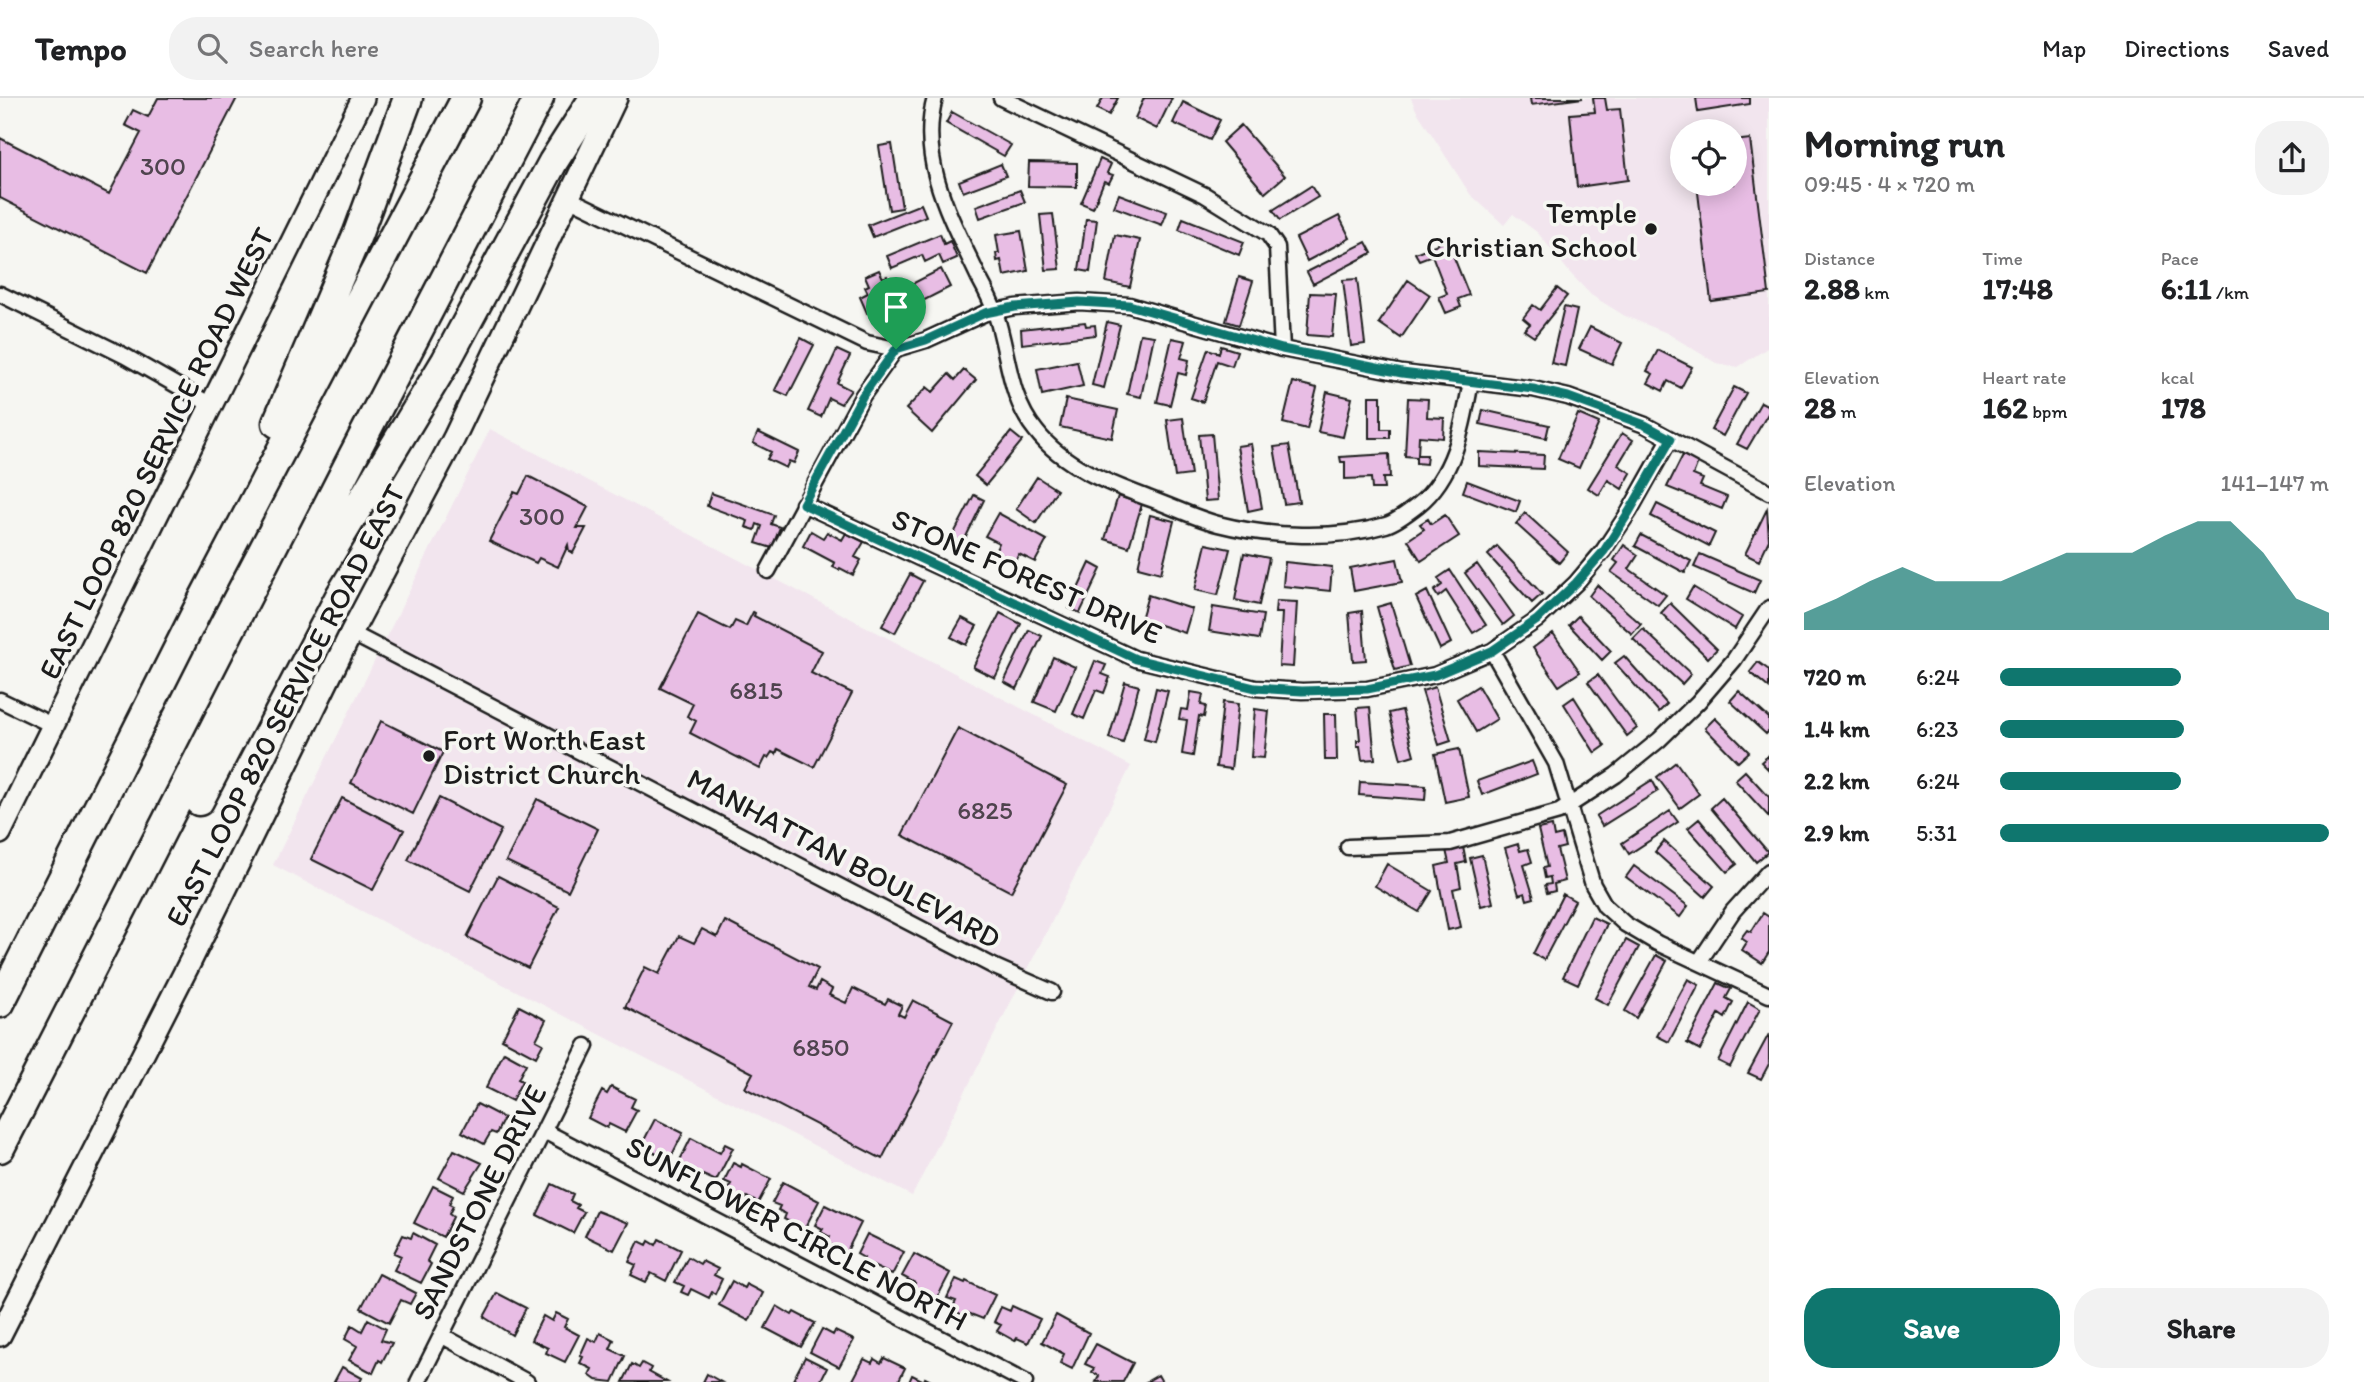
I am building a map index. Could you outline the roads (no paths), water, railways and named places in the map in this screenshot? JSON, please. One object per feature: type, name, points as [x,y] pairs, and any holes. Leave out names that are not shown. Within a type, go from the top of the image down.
[{"type":"highway","points":[[198,609],[358,233],[408,98]]},
{"type":"highway","points":[[0,1003],[198,609],[466,98]]},
{"type":"highway","points":[[0,1148],[539,98]]},
{"type":"highway","points":[[91,970],[132,928],[314,580],[446,361],[553,162],[594,98]]},
{"type":"main road","name":"EAST LOOP 820 SERVICE ROAD WEST","points":[[0,833],[363,98]]},
{"type":"main road","name":"EAST LOOP 820 SERVICE ROAD EAST","points":[[0,1335],[197,948],[351,633],[454,438],[616,98]]},
{"type":"street","points":[[935,98],[930,116],[929,142],[943,202],[995,311],[1016,400],[1036,431],[1062,458],[1120,487],[1217,524],[1274,534],[1333,534],[1388,524],[1419,505],[1436,486],[1453,456],[1462,431],[1471,382]]},
{"type":"street","points":[[1002,98],[1205,195],[1268,233],[1277,247],[1282,349]]},
{"type":"street","points":[[568,198],[867,343],[896,349],[926,340],[985,313],[1015,307],[1079,302],[1129,305],[1282,349],[1402,373],[1533,389],[1568,397],[1645,425],[1769,492]]},
{"type":"street","points":[[0,294],[125,356],[213,406]]},
{"type":"street","points":[[768,571],[863,395],[896,349]]},
{"type":"street","name":"STONE FOREST DRIVE","points":[[803,504],[1136,659],[1255,688],[1302,691],[1367,689],[1435,675],[1492,651],[1537,620],[1576,583],[1604,551],[1671,439]]},
{"type":"street","points":[[1348,847],[1450,843],[1559,812],[1616,775],[1699,702],[1734,660],[1769,608]]},
{"type":"street","name":"MANHATTAN BOULEVARD","points":[[351,633],[995,967],[1052,992]]},
{"type":"street","points":[[1492,651],[1556,763],[1593,885],[1605,906],[1625,924],[1657,943],[1769,995]]},
{"type":"street","points":[[0,700],[54,726]]},
{"type":"street","points":[[1699,962],[1733,911],[1769,871]]},
{"type":"street","name":"SANDSTONE DRIVE","points":[[418,1382],[586,1046]]},
{"type":"street","name":"SUNFLOWER CIRCLE NORTH","points":[[544,1130],[1025,1382]]},
{"type":"street","points":[[441,1335],[527,1382]]},
{"type":"place","name":"Temple Christian School","points":[[1651,229]]},
{"type":"place","name":"Fort Worth East District Church","points":[[429,756]]}]
